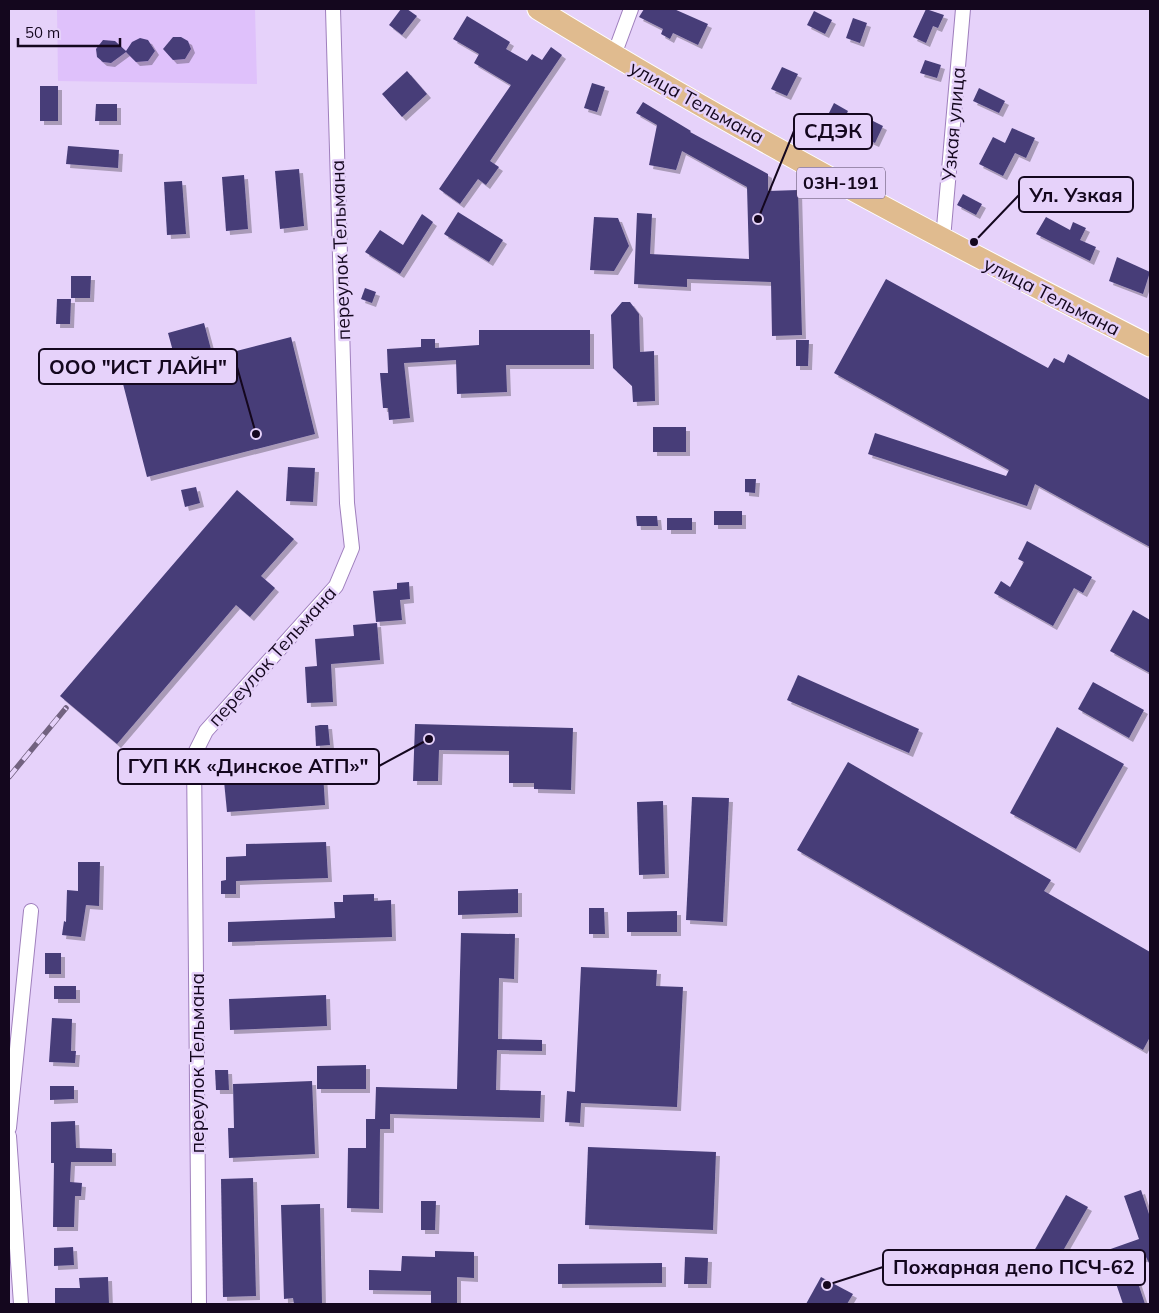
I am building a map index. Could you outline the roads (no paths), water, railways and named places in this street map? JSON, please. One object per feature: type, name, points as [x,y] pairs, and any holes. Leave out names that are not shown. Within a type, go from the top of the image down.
[{"type":"main road","name":"улица Тельмана","points":[[538,9],[614,56],[943,240],[1150,346]]},
{"type":"street","name":"переулок Тельмана","points":[[199,1304],[194,755],[206,731],[336,586],[352,548],[347,503],[332,9]]},
{"type":"street","name":"улица Тельмана","points":[[614,56],[631,9]]},
{"type":"street","name":"Узкая улица","points":[[943,240],[963,9]]},
{"type":"street","points":[[9,1128],[31,911]]},
{"type":"street","points":[[9,1136],[21,1304]]},
{"type":"railway","points":[[9,777],[66,708]]},
{"type":"place","name":"СДЭК","points":[[758,219]]},
{"type":"place","name":"Ул. Узкая","points":[[974,242]]},
{"type":"place","name":"ООО \"ИСТ ЛАЙН\"","points":[[256,434]]},
{"type":"place","name":"ГУП КК «Динское АТП»\"","points":[[429,739]]},
{"type":"place","name":"Пожарная депо ПСЧ-62","points":[[827,1285]]}]
